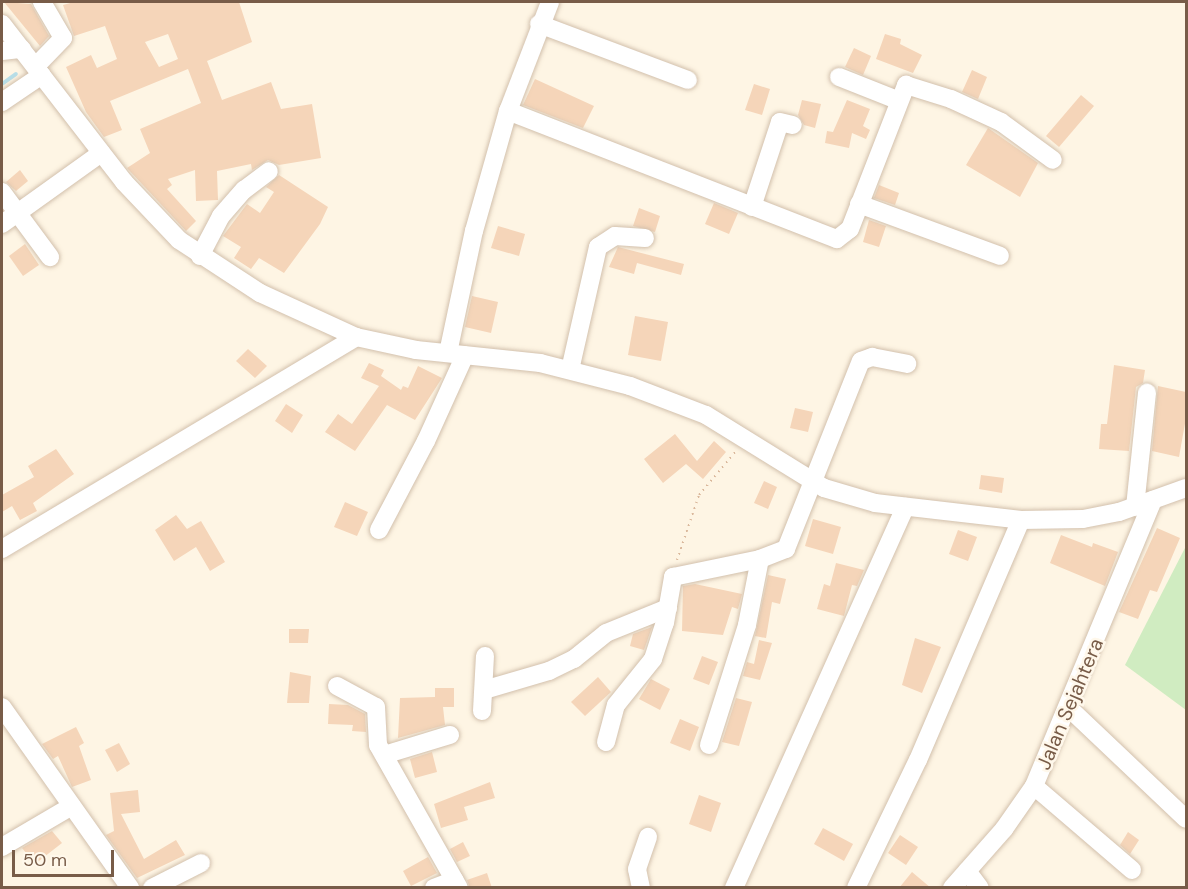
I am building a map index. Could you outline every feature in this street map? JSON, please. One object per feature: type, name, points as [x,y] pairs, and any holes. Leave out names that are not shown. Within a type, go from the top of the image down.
[{"type":"street","points":[[2,102],[39,70],[63,38],[42,2]]},
{"type":"street","points":[[379,530],[426,441],[456,354],[474,231],[508,111],[549,2]]},
{"type":"street","points":[[2,24],[101,153],[155,218],[200,256],[279,303],[356,337],[570,370],[680,403],[746,440],[813,482],[850,497],[905,507],[1021,520],[1083,519],[1135,507],[1186,488]]},
{"type":"street","points":[[539,24],[688,80]]},
{"type":"street","points":[[2,51],[22,49]]},
{"type":"street","points":[[839,77],[897,100]]},
{"type":"street","points":[[508,111],[837,239],[850,229],[897,100],[902,88],[908,85],[951,99],[1001,122],[1053,160]]},
{"type":"street","points":[[752,207],[779,123],[793,125]]},
{"type":"street","points":[[2,225],[101,153]]},
{"type":"street","points":[[200,256],[221,216],[244,190],[269,171]]},
{"type":"street","points":[[2,192],[50,257]]},
{"type":"street","points":[[859,204],[1000,256]]},
{"type":"street","points":[[570,370],[598,247],[615,236],[645,238]]},
{"type":"street","points":[[2,549],[356,337]]},
{"type":"street","points":[[606,742],[616,705],[653,659],[668,608],[673,577],[760,559],[789,546],[861,361],[872,357],[907,364]]},
{"type":"street","points":[[1135,507],[1147,393]]},
{"type":"street","name":"Jalan Sejahtera","points":[[952,888],[1005,829],[1034,786],[1069,708],[1153,500]]},
{"type":"street","points":[[734,888],[905,507]]},
{"type":"street","points":[[856,888],[918,760],[1021,520]]},
{"type":"street","points":[[709,745],[747,625],[760,559]]},
{"type":"street","points":[[484,690],[549,671],[574,659],[606,633],[668,608]]},
{"type":"street","points":[[482,711],[485,656]]},
{"type":"street","points":[[337,686],[376,707],[375,737],[457,884],[434,888]]},
{"type":"street","points":[[2,707],[130,888]]},
{"type":"street","points":[[1069,708],[1186,819]]},
{"type":"street","points":[[384,755],[450,735]]},
{"type":"street","points":[[1034,786],[1132,870]]},
{"type":"street","points":[[2,847],[72,806]]},
{"type":"street","points":[[640,888],[638,869],[648,837]]},
{"type":"street","points":[[152,888],[201,862]]},
{"type":"street","points":[[967,872],[980,888]]},
{"type":"path","points":[[673,577],[699,495],[746,440]]},
{"type":"green space","points":[[1186,546],[1186,710],[1125,665]]},
{"type":"building","points":[[4,2],[31,4],[49,36],[40,46]]},
{"type":"building","points":[[74,2],[239,2],[252,42],[207,61],[222,100],[271,82],[281,109],[312,104],[321,158],[279,165],[268,160],[252,170],[251,164],[217,171],[218,200],[196,201],[195,170],[168,179],[172,185],[167,189],[196,221],[186,231],[127,168],[150,153],[140,129],[201,103],[188,69],[110,101],[122,130],[104,137],[86,112],[66,67],[91,55],[97,68],[117,59],[105,26],[74,36],[63,5]],"holes":[[[168,34],[178,59],[159,67],[145,42]]]},
{"type":"building","points":[[885,34],[901,39],[900,44],[922,55],[913,73],[876,59]]},
{"type":"building","points":[[854,48],[871,56],[863,75],[845,67]]},
{"type":"building","points":[[972,70],[987,77],[978,99],[962,92]]},
{"type":"building","points":[[535,79],[594,106],[583,128],[523,105]]},
{"type":"building","points":[[754,84],[770,89],[762,115],[745,110]]},
{"type":"building","points":[[1081,95],[1094,106],[1059,147],[1046,136]]},
{"type":"building","points":[[802,100],[821,104],[815,128],[804,125],[798,115]]},
{"type":"building","points":[[847,100],[870,109],[863,126],[870,130],[866,139],[852,133],[849,148],[825,143],[827,131],[833,132]]},
{"type":"building","points":[[988,128],[1038,163],[1020,197],[966,165]]},
{"type":"building","points":[[20,170],[28,181],[16,191],[6,182]]},
{"type":"building","points":[[279,175],[328,207],[320,224],[284,273],[259,258],[251,269],[234,258],[241,247],[223,236],[247,204],[260,213],[274,192],[266,187]]},
{"type":"building","points":[[879,185],[899,193],[895,205],[874,198]]},
{"type":"building","points":[[714,203],[738,213],[729,234],[705,224]]},
{"type":"building","points":[[639,208],[660,216],[655,232],[633,226]]},
{"type":"building","points":[[869,220],[886,226],[879,247],[863,242]]},
{"type":"building","points":[[498,226],[525,234],[519,256],[491,248]]},
{"type":"building","points":[[25,244],[39,265],[23,276],[9,256]]},
{"type":"building","points":[[618,247],[684,264],[681,275],[637,263],[634,274],[609,267]]},
{"type":"building","points":[[472,296],[498,302],[491,333],[465,327]]},
{"type":"building","points":[[635,316],[668,322],[661,361],[628,355]]},
{"type":"building","points":[[248,349],[267,366],[255,378],[236,361]]},
{"type":"building","points":[[369,363],[384,370],[381,376],[401,390],[403,386],[408,388],[418,366],[442,378],[415,420],[387,405],[355,451],[325,432],[338,414],[352,424],[379,386],[361,378]]},
{"type":"building","points":[[1114,365],[1145,370],[1143,383],[1136,387],[1129,451],[1099,449],[1101,424],[1107,424]]},
{"type":"building","points":[[1158,386],[1186,392],[1186,418],[1179,457],[1152,451]]},
{"type":"building","points":[[286,404],[303,415],[292,433],[275,421]]},
{"type":"building","points":[[795,408],[813,412],[808,432],[790,428]]},
{"type":"building","points":[[675,434],[697,461],[714,441],[726,452],[703,479],[686,464],[663,483],[644,459]]},
{"type":"building","points":[[56,449],[74,474],[33,503],[37,511],[20,520],[12,506],[2,512],[2,495],[34,477],[28,466]]},
{"type":"building","points":[[981,475],[1004,478],[1002,493],[979,489]]},
{"type":"building","points":[[764,481],[777,487],[768,509],[754,503]]},
{"type":"building","points":[[345,502],[368,512],[357,536],[334,527]]},
{"type":"building","points":[[176,515],[187,529],[201,521],[225,562],[210,571],[196,547],[174,561],[155,530]]},
{"type":"building","points":[[813,519],[841,527],[833,554],[805,546]]},
{"type":"building","points":[[1157,528],[1180,538],[1157,592],[1150,590],[1138,619],[1119,612]]},
{"type":"building","points":[[958,530],[977,537],[968,561],[949,554]]},
{"type":"building","points":[[1061,535],[1092,547],[1093,543],[1118,552],[1105,586],[1050,563]]},
{"type":"building","points":[[836,563],[864,570],[857,586],[852,585],[844,616],[817,609],[824,584],[830,586]]},
{"type":"building","points":[[768,575],[786,579],[780,604],[772,602],[766,638],[755,636]]},
{"type":"building","points":[[695,584],[742,594],[738,609],[732,607],[723,635],[682,631],[683,586]]},
{"type":"building","points":[[652,627],[644,650],[630,646],[633,634]]},
{"type":"building","points":[[289,629],[309,629],[308,643],[289,643]]},
{"type":"building","points":[[915,638],[941,647],[922,693],[902,685]]},
{"type":"building","points":[[759,640],[772,643],[760,680],[743,676],[747,662],[754,664]]},
{"type":"building","points":[[702,656],[718,662],[709,685],[693,679]]},
{"type":"building","points":[[290,672],[311,676],[309,703],[287,703]]},
{"type":"building","points":[[598,677],[611,692],[585,716],[571,702]]},
{"type":"building","points":[[651,679],[670,689],[660,710],[639,699]]},
{"type":"building","points":[[435,688],[454,688],[454,707],[443,707],[445,725],[398,738],[400,698],[435,697]]},
{"type":"building","points":[[736,698],[752,702],[739,746],[722,742]]},
{"type":"building","points":[[329,704],[348,705],[365,714],[366,732],[352,731],[353,725],[328,724]]},
{"type":"building","points":[[680,719],[699,727],[690,751],[670,743]]},
{"type":"building","points":[[76,727],[84,743],[79,746],[91,780],[72,787],[58,756],[53,759],[42,744]]},
{"type":"building","points":[[119,743],[130,764],[117,772],[105,750]]},
{"type":"building","points":[[432,752],[437,772],[415,778],[410,759]]},
{"type":"building","points":[[490,782],[495,798],[464,807],[468,820],[441,828],[434,804]]},
{"type":"building","points":[[138,790],[140,812],[121,814],[144,859],[176,840],[185,855],[137,878],[106,835],[114,831],[110,793]]},
{"type":"building","points":[[699,795],[721,803],[711,832],[689,824]]},
{"type":"building","points":[[823,828],[853,844],[844,861],[814,844]]},
{"type":"building","points":[[52,831],[62,843],[35,864],[22,848]]},
{"type":"building","points":[[1128,832],[1139,840],[1130,854],[1120,845]]},
{"type":"building","points":[[900,835],[918,847],[906,865],[888,853]]},
{"type":"building","points":[[463,842],[470,856],[457,862],[450,849]]},
{"type":"building","points":[[428,857],[437,873],[411,886],[403,871]]},
{"type":"building","points":[[912,872],[931,888],[899,888]]},
{"type":"building","points":[[487,873],[492,888],[470,888],[467,880]]},
{"type":"waterway","points":[[2,84],[16,74]]}]
